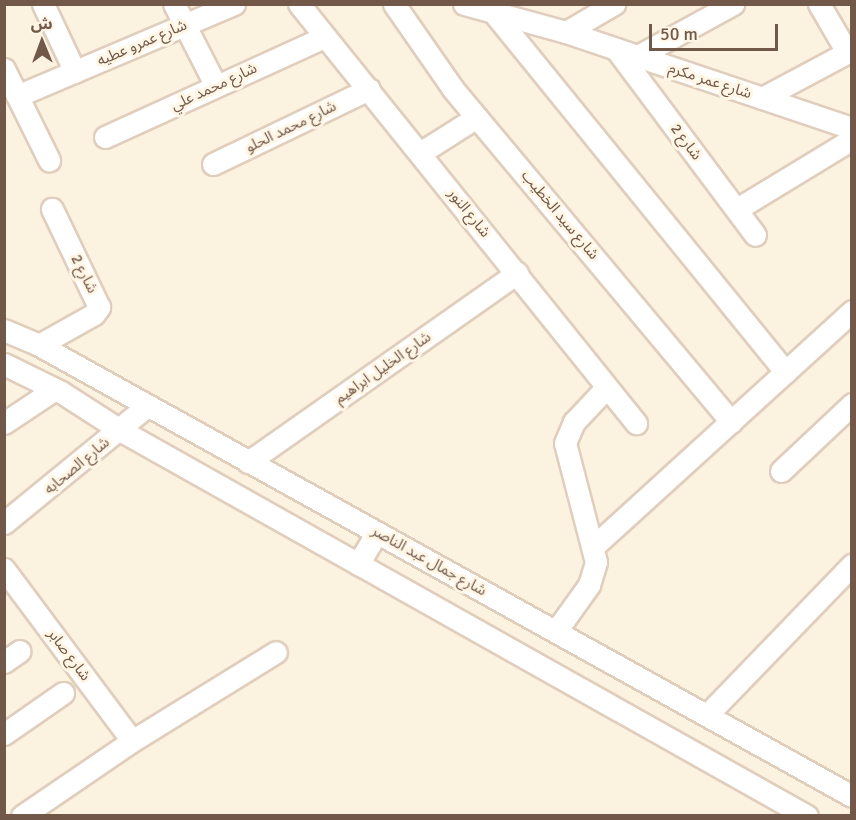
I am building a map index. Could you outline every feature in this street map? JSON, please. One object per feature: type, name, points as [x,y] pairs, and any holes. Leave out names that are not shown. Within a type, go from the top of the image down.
[{"type":"street","points":[[43,4],[75,72]]},
{"type":"street","points":[[174,4],[183,26],[216,87]]},
{"type":"street","name":"شارع عمرو عطيه","points":[[17,96],[234,4]]},
{"type":"street","name":"شارع النور","points":[[299,4],[636,423]]},
{"type":"street","name":"شارع سيد الخطيب","points":[[394,4],[477,117],[731,422]]},
{"type":"street","name":"شارع عمر مكرم","points":[[464,4],[566,32],[852,128]]},
{"type":"street","points":[[566,32],[614,4]]},
{"type":"street","points":[[636,57],[733,4]]},
{"type":"street","points":[[762,98],[849,51],[819,4]]},
{"type":"street","points":[[493,12],[786,372]]},
{"type":"street","name":"شارع محمد علي","points":[[105,137],[324,37]]},
{"type":"street","name":"شارع 2","points":[[615,49],[755,235]]},
{"type":"street","points":[[4,69],[49,160]]},
{"type":"street","name":"شارع محمد الحلو","points":[[213,164],[369,89]]},
{"type":"street","points":[[420,153],[477,117]]},
{"type":"street","points":[[737,210],[852,139]]},
{"type":"street","name":"شارع 2","points":[[39,345],[94,315],[99,307],[51,209]]},
{"type":"street","name":"شارع الخليل ابراهيم","points":[[248,462],[517,273]]},
{"type":"street","points":[[594,546],[852,310]]},
{"type":"street","name":"شارع جمال عبد الناصر","points":[[4,330],[39,345],[852,796]]},
{"type":"street","points":[[4,364],[58,390],[120,430],[807,816]]},
{"type":"street","points":[[4,423],[58,390],[77,367]]},
{"type":"street","points":[[556,631],[594,574],[594,546],[565,443],[574,422],[606,387]]},
{"type":"street","points":[[781,471],[852,404]]},
{"type":"street","name":"شارع الصحابه","points":[[4,523],[147,406]]},
{"type":"street","points":[[358,564],[376,532]]},
{"type":"street","points":[[706,715],[852,565]]},
{"type":"street","name":"شارع صابر","points":[[8,580],[132,741]]},
{"type":"street","points":[[22,816],[132,741],[276,652]]},
{"type":"street","points":[[4,734],[63,693]]}]
